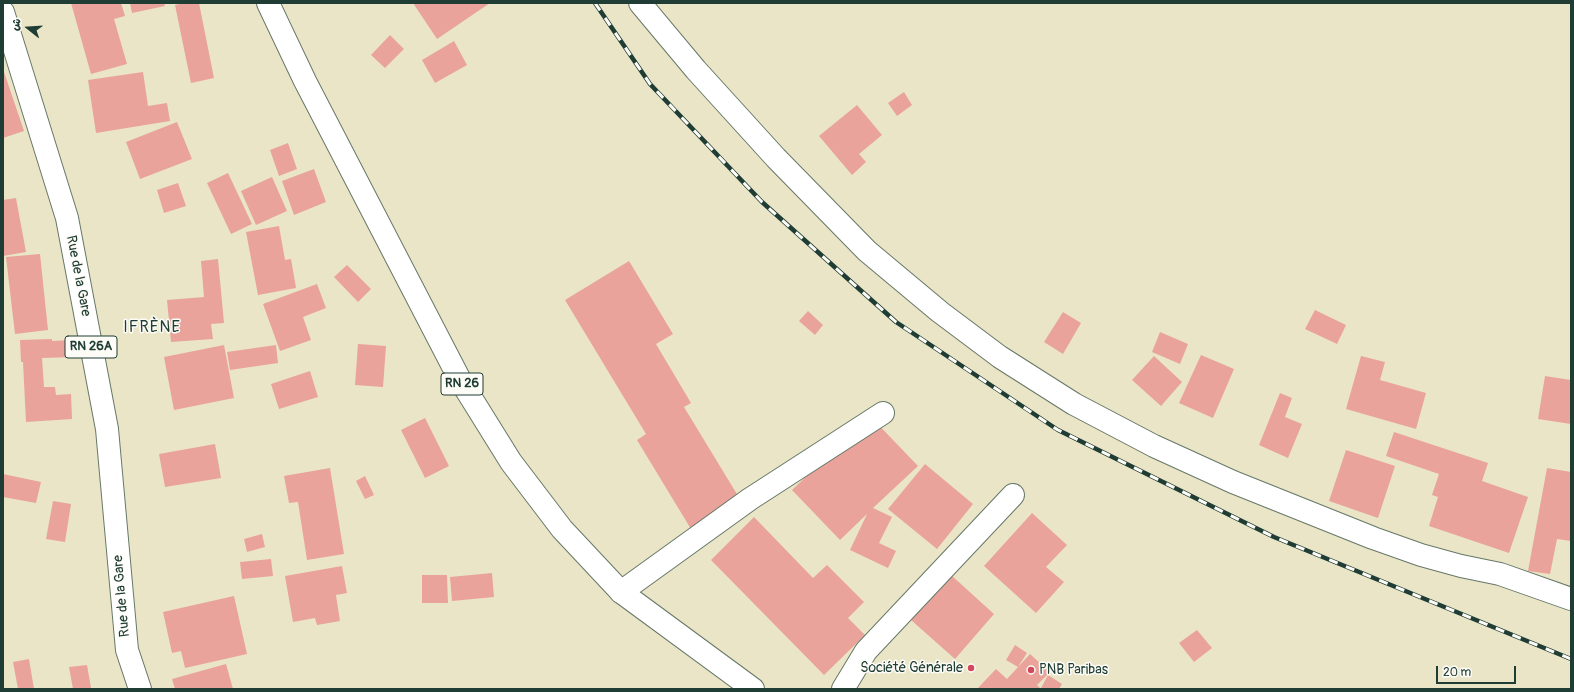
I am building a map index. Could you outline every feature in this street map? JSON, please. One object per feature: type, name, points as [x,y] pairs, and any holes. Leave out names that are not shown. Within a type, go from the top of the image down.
[{"type":"main road","name":"RN 26","points":[[268,3],[309,88],[460,380],[511,462],[562,529],[621,592],[754,689]]},
{"type":"main road","points":[[640,3],[696,70],[770,152],[867,251],[940,312],[1000,357],[1074,404],[1154,446],[1233,482],[1373,538],[1421,555],[1461,566],[1500,574],[1571,599]]},
{"type":"main road","name":"Rue de la Gare","points":[[3,12],[67,218],[106,429],[128,650],[140,689]]},
{"type":"main road","points":[[621,592],[750,500],[883,413]]},
{"type":"main road","points":[[843,689],[866,651],[1013,495]]},
{"type":"building","points":[[71,3],[121,3],[125,16],[114,19],[127,64],[91,74]]},
{"type":"building","points":[[130,3],[164,3],[165,6],[132,13]]},
{"type":"building","points":[[184,3],[199,3],[214,78],[191,83],[175,5]]},
{"type":"building","points":[[413,3],[490,3],[437,39]]},
{"type":"building","points":[[390,35],[404,49],[385,68],[371,55]]},
{"type":"building","points":[[454,41],[467,65],[435,83],[422,60]]},
{"type":"building","points":[[3,69],[24,131],[3,138]]},
{"type":"building","points":[[143,72],[148,106],[167,103],[170,121],[96,133],[88,80]]},
{"type":"building","points":[[904,92],[912,105],[897,116],[888,103]]},
{"type":"building","points":[[857,105],[882,135],[859,154],[866,162],[852,175],[819,136]]},
{"type":"building","points":[[177,122],[192,159],[140,179],[126,142]]},
{"type":"building","points":[[288,143],[297,169],[279,176],[270,150]]},
{"type":"building","points":[[314,169],[326,202],[294,215],[282,181]]},
{"type":"building","points":[[228,173],[252,224],[231,234],[207,183]]},
{"type":"building","points":[[272,177],[287,211],[256,225],[241,191]]},
{"type":"building","points":[[178,183],[186,206],[164,213],[157,190]]},
{"type":"building","points":[[16,198],[26,252],[3,256],[3,200]]},
{"type":"building","points":[[279,226],[285,260],[291,259],[296,288],[258,295],[246,232]]},
{"type":"building","points":[[40,254],[48,330],[15,334],[6,257]]},
{"type":"building","points":[[218,259],[224,323],[211,324],[213,339],[171,342],[167,300],[204,297],[201,261]]},
{"type":"building","points":[[629,261],[673,334],[656,344],[691,403],[684,407],[746,509],[697,539],[637,440],[646,434],[565,300]]},
{"type":"building","points":[[347,265],[371,289],[358,302],[334,277]]},
{"type":"building","points":[[317,284],[326,308],[303,317],[311,340],[280,351],[263,304]]},
{"type":"building","points":[[1315,310],[1346,325],[1337,344],[1305,329]]},
{"type":"building","points":[[808,311],[823,325],[815,335],[799,321]]},
{"type":"building","points":[[1063,312],[1081,323],[1063,354],[1044,342]]},
{"type":"building","points":[[1160,332],[1188,344],[1180,364],[1152,352]]},
{"type":"building","points":[[52,339],[52,341],[72,340],[73,357],[42,358],[44,387],[55,387],[56,395],[71,394],[72,419],[26,422],[23,362],[21,362],[20,340]]},
{"type":"building","points":[[358,344],[386,346],[383,387],[355,385]]},
{"type":"building","points":[[224,345],[234,398],[174,410],[164,357]]},
{"type":"building","points":[[276,345],[278,363],[230,370],[227,352]]},
{"type":"building","points":[[1201,355],[1234,369],[1213,418],[1179,403]]},
{"type":"building","points":[[1154,356],[1182,382],[1161,406],[1132,380]]},
{"type":"building","points":[[1361,356],[1385,362],[1380,380],[1426,393],[1416,429],[1346,409]]},
{"type":"building","points":[[310,371],[318,397],[279,409],[271,384]]},
{"type":"building","points":[[1545,376],[1571,380],[1571,424],[1538,419]]},
{"type":"building","points":[[1280,393],[1292,398],[1285,417],[1302,424],[1288,458],[1259,445]]},
{"type":"building","points":[[870,416],[918,466],[873,508],[892,517],[879,543],[896,551],[888,568],[850,550],[867,514],[840,540],[792,490]]},
{"type":"building","points":[[425,418],[449,466],[425,478],[401,430]]},
{"type":"building","points":[[1394,432],[1488,463],[1482,481],[1528,497],[1509,553],[1429,526],[1438,497],[1432,495],[1439,474],[1386,456]]},
{"type":"building","points":[[215,444],[221,478],[165,487],[159,454]]},
{"type":"building","points":[[1346,450],[1395,466],[1378,518],[1329,501]]},
{"type":"building","points":[[925,464],[973,504],[937,549],[888,509]]},
{"type":"building","points":[[330,468],[344,554],[307,560],[298,502],[289,503],[284,476]]},
{"type":"building","points":[[1547,468],[1571,472],[1571,541],[1557,539],[1550,574],[1528,571]]},
{"type":"building","points":[[3,474],[41,482],[36,503],[3,497]]},
{"type":"building","points":[[365,476],[374,495],[365,499],[356,481]]},
{"type":"building","points":[[53,501],[71,504],[65,542],[46,539]]},
{"type":"building","points":[[1032,513],[1067,545],[1046,567],[1064,582],[1036,613],[984,566]]},
{"type":"building","points":[[754,517],[813,578],[827,565],[864,602],[848,618],[865,635],[824,675],[711,560]]},
{"type":"building","points":[[262,534],[265,547],[247,552],[244,539]]},
{"type":"building","points":[[271,559],[273,576],[242,579],[240,562]]},
{"type":"building","points":[[342,566],[347,593],[336,595],[340,621],[317,625],[315,618],[293,622],[285,576]]},
{"type":"building","points":[[492,573],[494,597],[452,601],[450,577]]},
{"type":"building","points":[[422,575],[447,575],[448,603],[422,603]]},
{"type":"building","points":[[951,575],[994,614],[955,659],[911,620]]},
{"type":"building","points":[[234,596],[247,654],[185,668],[181,651],[172,653],[163,612]]},
{"type":"building","points":[[1197,630],[1212,648],[1194,662],[1179,643]]},
{"type":"building","points":[[1015,645],[1027,653],[1018,667],[1006,660]]},
{"type":"building","name":"PNB Paribas","points":[[1030,654],[1050,672],[1037,685],[1041,689],[977,689],[996,669],[1007,679]]},
{"type":"building","points":[[29,659],[34,689],[18,689],[13,662]]},
{"type":"building","points":[[226,664],[233,689],[175,689],[172,679]]},
{"type":"building","points":[[87,665],[91,688],[73,689],[69,667]]},
{"type":"building","points":[[1048,675],[1062,684],[1059,689],[1041,688]]},
{"type":"railway","points":[[595,3],[650,84],[762,202],[896,322],[1058,430],[1274,537],[1571,659]]},
{"type":"place","name":"Société Générale","points":[[971,668]]},
{"type":"place","name":"PNB Paribas","points":[[1031,670]]},
{"type":"district","name":"IFRÈNE","points":[[152,328]]}]
